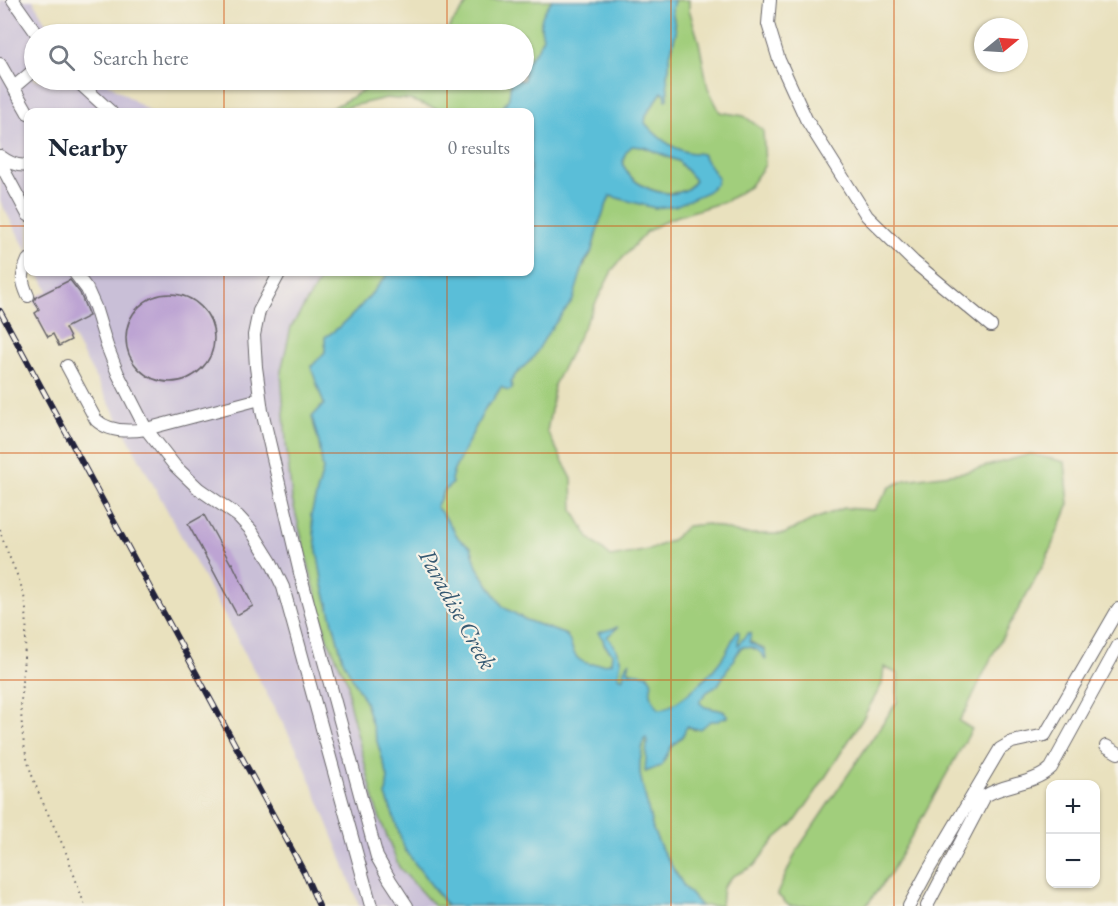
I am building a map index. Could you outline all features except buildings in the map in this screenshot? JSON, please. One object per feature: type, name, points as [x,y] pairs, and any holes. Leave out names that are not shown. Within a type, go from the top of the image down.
[{"type":"street","points":[[13,0],[30,24]]},
{"type":"street","points":[[770,0],[768,24],[778,60],[806,119],[867,216],[914,262],[991,326]]},
{"type":"street","points":[[0,64],[25,108]]},
{"type":"street","points":[[14,87],[24,78]]},
{"type":"street","points":[[87,90],[107,108]]},
{"type":"street","points":[[0,156],[24,166]]},
{"type":"street","points":[[0,163],[24,208]]},
{"type":"street","points":[[24,269],[22,282],[28,296]]},
{"type":"street","points":[[77,276],[87,289],[118,374],[146,429],[174,466],[199,489],[238,516],[251,530],[283,587],[371,906]]},
{"type":"street","points":[[278,276],[259,311],[254,335],[260,399],[303,584],[378,857],[407,906]]},
{"type":"street","points":[[67,366],[96,420],[102,426],[112,429],[131,432],[146,429],[260,399]]},
{"type":"street","points":[[909,906],[928,869],[1000,749],[1012,742],[1045,735],[1118,609]]},
{"type":"street","points":[[927,906],[985,796],[994,790],[1034,779],[1050,768],[1118,646]]},
{"type":"street","points":[[1106,746],[1118,753]]},
{"type":"path","points":[[0,529],[22,590],[26,609],[21,703],[27,760],[35,784],[66,852],[85,906]]},
{"type":"shaded area","points":[[0,0],[33,0],[46,24],[24,24],[24,90],[118,90],[145,108],[24,108],[24,246],[0,201]]},
{"type":"shaded area","points":[[40,276],[386,276],[362,304],[311,515],[405,850],[447,906],[359,906],[301,757]]},
{"type":"green space","points":[[470,0],[552,0],[542,17],[543,37],[534,53],[534,24],[452,24]]},
{"type":"green space","points":[[674,0],[689,0],[689,9],[699,42],[708,88],[720,112],[744,116],[763,130],[765,165],[749,187],[726,201],[669,219],[646,232],[613,269],[554,385],[547,431],[572,479],[573,510],[589,538],[611,557],[649,550],[672,540],[687,526],[708,524],[742,534],[784,534],[844,508],[874,510],[890,487],[905,480],[965,472],[1031,454],[1065,462],[1069,504],[1045,562],[993,654],[959,721],[972,729],[890,874],[866,906],[789,906],[777,894],[797,850],[897,702],[898,674],[884,667],[882,684],[862,720],[795,822],[775,839],[754,866],[733,876],[723,887],[721,906],[701,906],[685,888],[663,852],[653,830],[640,775],[644,739],[646,738],[647,741],[646,772],[661,766],[671,747],[682,737],[687,726],[695,730],[710,721],[727,717],[723,711],[704,707],[700,700],[718,685],[741,647],[748,646],[761,652],[765,650],[749,641],[751,633],[748,633],[738,646],[737,631],[724,657],[707,677],[682,699],[658,709],[650,690],[628,669],[629,664],[623,679],[618,677],[614,645],[607,637],[617,628],[603,639],[604,645],[612,653],[611,663],[595,664],[581,661],[574,653],[566,635],[526,620],[503,607],[477,567],[471,547],[459,539],[436,507],[444,491],[452,484],[454,470],[486,407],[501,387],[512,389],[511,381],[533,358],[591,253],[610,196],[655,208],[707,192],[705,160],[702,154],[686,152],[674,147],[659,137],[645,123],[646,115],[662,92],[668,99],[667,74],[676,33],[672,9]]},
{"type":"green space","points":[[364,90],[510,90],[509,98],[503,108],[433,108],[410,100],[386,98],[342,108],[332,108]]},
{"type":"green space","points":[[632,146],[644,147],[678,161],[695,180],[685,189],[672,193],[644,186],[632,178],[625,167],[624,157]]},
{"type":"green space","points":[[323,276],[387,276],[352,316],[325,337],[325,352],[311,367],[324,404],[312,417],[323,470],[311,515],[323,585],[343,660],[365,702],[388,777],[386,795],[405,850],[447,906],[434,906],[399,867],[377,811],[349,702],[348,683],[327,638],[292,499],[281,371],[291,327]]},
{"type":"water","name":"Paradise Creek","points":[[552,0],[674,0],[672,9],[676,33],[667,74],[668,99],[666,100],[665,93],[662,92],[646,115],[645,123],[659,137],[674,147],[686,152],[702,154],[718,178],[716,184],[707,192],[675,206],[655,208],[610,196],[591,253],[584,263],[573,300],[548,333],[533,358],[511,381],[512,389],[508,391],[501,387],[486,407],[454,470],[452,484],[444,491],[436,507],[459,539],[471,547],[477,567],[503,607],[526,620],[566,635],[574,653],[581,661],[595,664],[611,663],[612,653],[598,633],[618,627],[607,637],[614,645],[621,661],[618,677],[623,679],[624,669],[630,661],[628,669],[630,672],[647,674],[652,683],[654,702],[659,709],[682,699],[707,677],[724,657],[737,631],[739,632],[738,645],[748,633],[751,633],[749,642],[765,650],[766,660],[755,649],[741,647],[718,685],[700,700],[705,707],[723,711],[728,716],[718,721],[710,721],[700,729],[687,726],[682,737],[671,747],[661,766],[645,772],[647,741],[646,738],[644,739],[640,775],[653,830],[663,852],[685,888],[701,906],[447,906],[405,850],[386,795],[388,777],[365,702],[343,660],[323,585],[311,515],[323,470],[312,417],[324,404],[311,367],[325,352],[325,337],[352,316],[387,276],[534,276],[534,108],[503,108],[509,98],[510,90],[534,90],[534,53],[543,37],[541,22],[543,13]],"holes":[[[632,146],[644,147],[678,161],[695,180],[686,190],[673,193],[658,192],[644,187],[632,178],[625,168],[624,157]]]},
{"type":"railway","points":[[0,311],[304,872],[319,906]]}]
